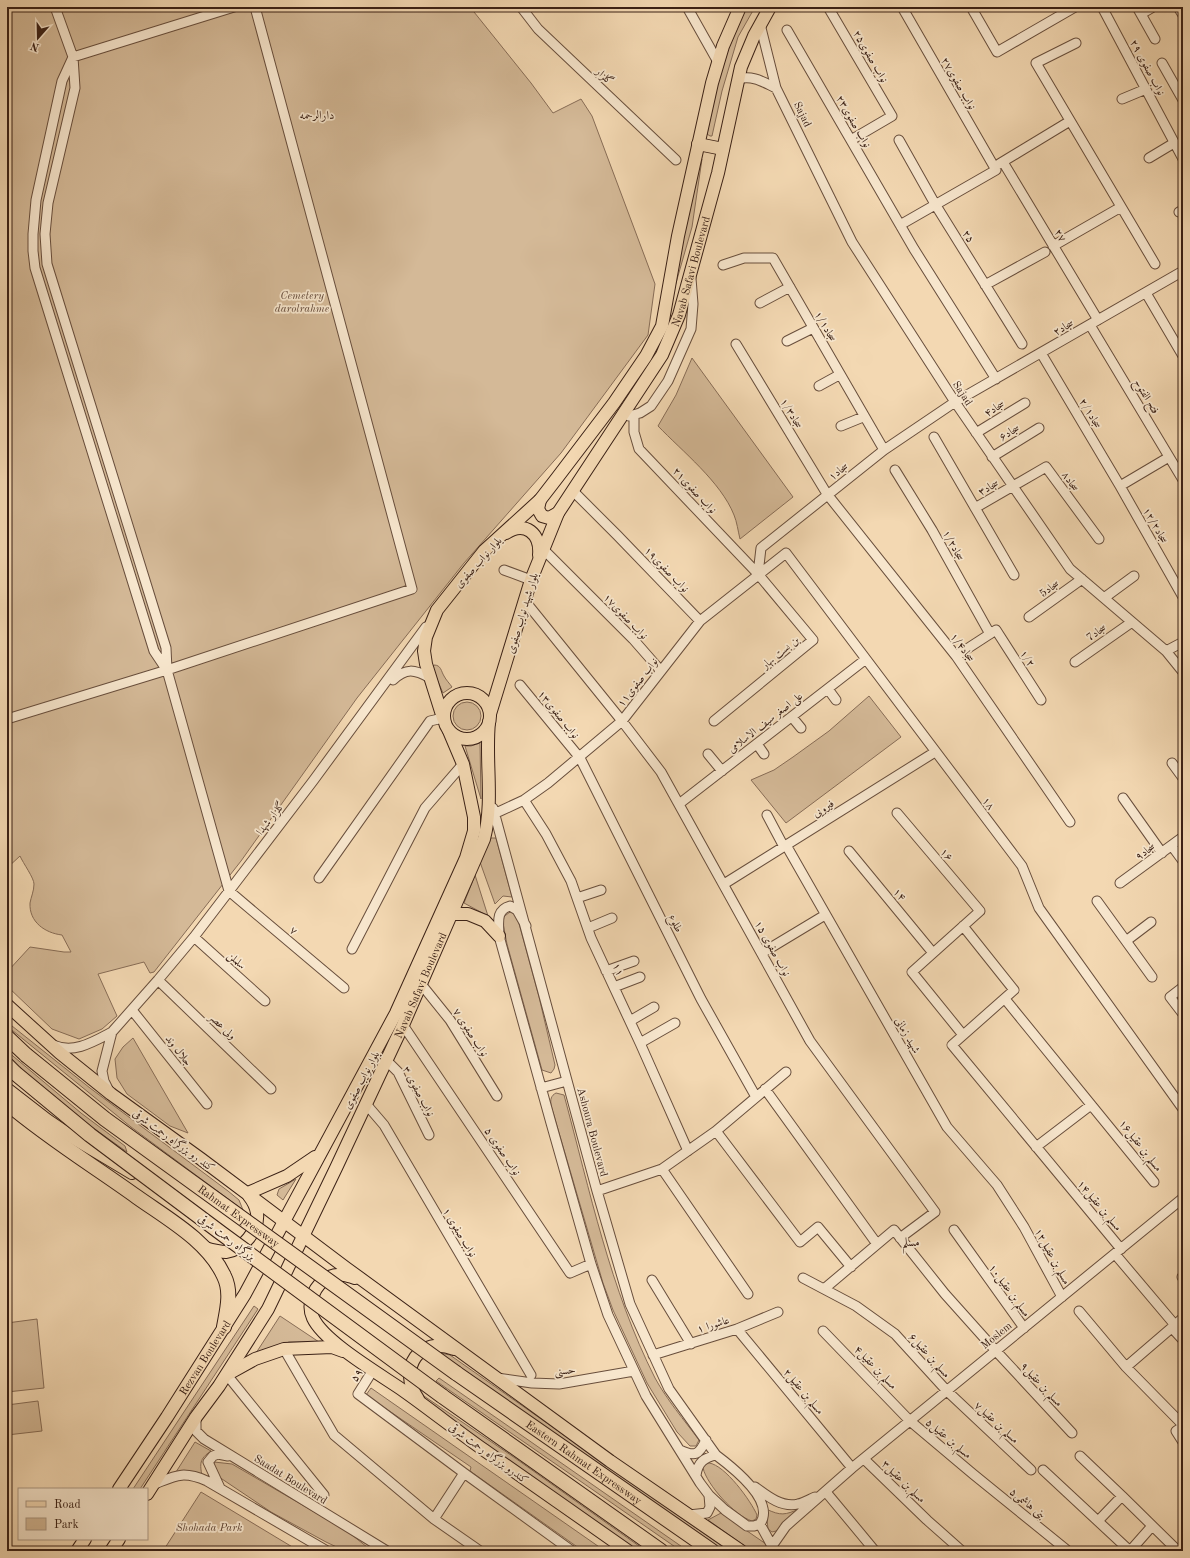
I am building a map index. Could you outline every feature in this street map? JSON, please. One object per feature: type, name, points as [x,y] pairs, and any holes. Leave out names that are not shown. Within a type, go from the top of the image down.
[{"type":"highway","name":"Rahmat Expressway","points":[[7,1038],[105,1119],[456,1373]]},
{"type":"highway","name":"بزرگراه رحمت شرقی","points":[[11,1069],[90,1134],[442,1396],[661,1551]]},
{"type":"highway","points":[[7,1103],[30,1123],[176,1224],[204,1248],[218,1265],[225,1277],[228,1289],[228,1304],[224,1327]]},
{"type":"highway","name":"Eastern Rahmat Expressway","points":[[456,1373],[712,1551]]},
{"type":"main road","name":"Navab Safavi Boulevard","points":[[540,500],[614,403],[656,339],[662,326],[678,236],[718,62],[722,46],[740,7]]},
{"type":"main road","name":"Navab Safavi Boulevard","points":[[558,513],[657,362],[671,336],[679,315],[718,173],[738,79],[746,52],[770,7]]},
{"type":"main road","points":[[698,144],[723,149]]},
{"type":"main road","points":[[540,500],[538,509],[542,516],[549,518],[558,513]]},
{"type":"main road","name":"بلوار نواب صفوی","points":[[443,718],[426,664],[424,651],[426,637],[437,610],[484,552],[540,500]]},
{"type":"main road","name":"بلوار شهید نواب صفوی","points":[[490,718],[531,580],[558,513]]},
{"type":"main road","points":[[484,552],[510,531],[520,528],[531,532],[538,539],[541,554]]},
{"type":"main road","points":[[465,692],[479,696],[488,706],[490,718],[481,734],[475,738],[461,738],[449,731],[443,718],[446,704],[451,698],[465,692]]},
{"type":"main road","name":"Navab Safavi Boulevard","points":[[303,1236],[403,1025],[484,839],[489,815],[487,741],[490,718]]},
{"type":"main road","name":"بلوار نواب صفوی","points":[[283,1221],[368,1068],[396,1013],[466,858],[474,831],[474,818],[463,764],[449,731]]},
{"type":"main road","points":[[452,914],[468,914],[485,921],[499,936]]},
{"type":"main road","name":"کند رو بزرگراه رحمت شرقی","points":[[7,1005],[49,1044],[111,1094],[248,1193],[367,1284]]},
{"type":"main road","points":[[368,1068],[380,1074]]},
{"type":"main road","points":[[7,1089],[72,1137],[174,1197]]},
{"type":"main road","points":[[204,1248],[225,1252],[240,1248],[255,1228],[257,1215],[254,1203],[248,1193],[287,1176],[320,1154]]},
{"type":"main road","name":"Rezvan Boulevard","points":[[120,1488],[167,1417],[245,1294],[283,1221]]},
{"type":"main road","points":[[219,1386],[268,1309],[303,1236]]},
{"type":"main road","points":[[350,1354],[331,1339],[316,1324],[311,1313],[311,1302],[318,1285],[333,1275],[345,1275],[367,1284],[610,1461],[741,1551]]},
{"type":"main road","points":[[424,1405],[414,1392],[410,1382],[410,1368],[413,1360],[423,1350],[433,1346],[444,1346],[461,1352]]},
{"type":"main road","points":[[150,1490],[196,1417],[227,1375],[255,1359],[284,1349],[332,1347],[350,1354]]},
{"type":"main road","name":"کندرو بزرگراه رحمت شرقی","points":[[350,1354],[628,1551]]},
{"type":"main road","points":[[77,1551],[85,1540]]},
{"type":"main road","points":[[111,1551],[118,1540]]},
{"type":"street","points":[[55,7],[73,57],[75,88],[48,203],[45,234],[47,264],[166,648],[167,670],[229,891]]},
{"type":"street","points":[[167,670],[154,651],[34,262],[33,234],[36,200],[62,81],[73,57],[234,7]]},
{"type":"street","points":[[7,719],[167,670],[412,589],[255,7]]},
{"type":"street","name":"گلزار","points":[[522,7],[538,29],[676,160]]},
{"type":"street","points":[[687,7],[718,62]]},
{"type":"street","name":"۲۵نواب صفوی","points":[[828,7],[892,116],[851,140]]},
{"type":"street","name":"۲۷نواب صفوی","points":[[902,7],[995,168]]},
{"type":"street","points":[[971,7],[997,52],[1075,7]]},
{"type":"street","name":"نواب صفوی ۲۹","points":[[1102,7],[1183,159]]},
{"type":"street","points":[[1153,7],[1139,11],[1155,39]]},
{"type":"street","points":[[1178,7],[1183,15]]},
{"type":"street","name":"Sajad","points":[[760,24],[776,88],[852,242],[955,402],[1070,569],[1166,651],[1183,672]]},
{"type":"street","name":"۲۳نواب صفوی","points":[[787,30],[900,225],[996,379]]},
{"type":"street","points":[[1076,42],[1036,63],[1155,264]]},
{"type":"street","points":[[1162,63],[1180,89],[1183,100]]},
{"type":"street","points":[[738,79],[746,77],[755,78],[776,88]]},
{"type":"street","points":[[1122,99],[1146,89]]},
{"type":"street","points":[[900,225],[1070,121]]},
{"type":"street","name":"۲۵","points":[[899,140],[935,204],[1022,344]]},
{"type":"street","points":[[1148,158],[1174,143]]},
{"type":"street","name":"۲۷","points":[[1003,162],[1053,246],[1094,323]]},
{"type":"street","points":[[1053,246],[1121,207]]},
{"type":"street","points":[[985,285],[1045,252]]},
{"type":"street","name":"۱/۱سجاد","points":[[723,265],[744,258],[773,258],[863,417],[884,450]]},
{"type":"street","points":[[620,418],[640,413],[651,406],[668,381],[691,329],[694,304],[691,272]]},
{"type":"street","name":"۲سجاد","points":[[955,402],[1183,272]]},
{"type":"street","points":[[760,303],[790,287]]},
{"type":"street","points":[[1146,293],[1183,356]]},
{"type":"street","name":"فتح الفتوح","points":[[1094,323],[1183,480]]},
{"type":"street","points":[[787,341],[813,328]]},
{"type":"street","name":"۱/۳سجاد","points":[[736,344],[827,494]]},
{"type":"street","name":"۲/۱سجاد","points":[[1041,353],[1120,486]]},
{"type":"street","points":[[818,386],[839,375]]},
{"type":"street","name":"۱سجاد","points":[[758,574],[761,548],[884,450],[955,402]]},
{"type":"street","name":"۴سجاد","points":[[976,433],[1025,403]]},
{"type":"street","name":"۲۱نواب صفوی","points":[[634,415],[634,432],[639,449],[758,574]]},
{"type":"street","points":[[841,426],[863,417]]},
{"type":"street","name":"۶سجاد","points":[[992,457],[1040,428]]},
{"type":"street","points":[[934,437],[1014,575]]},
{"type":"street","points":[[1120,486],[1169,457]]},
{"type":"street","name":"۸سجاد","points":[[1012,486],[1046,467],[1100,539]]},
{"type":"street","name":"۱/۲سجاد","points":[[895,470],[993,632]]},
{"type":"street","name":"۳سجاد","points":[[975,508],[1012,486]]},
{"type":"street","name":"۱۲/۲سجاد","points":[[1120,486],[1183,597]]},
{"type":"street","name":"۱۹نواب صفوی","points":[[573,491],[700,621]]},
{"type":"street","name":"۱/۴سجاد","points":[[827,494],[956,656],[1070,822]]},
{"type":"street","name":"۱۱نواب صفوی","points":[[496,813],[524,800],[548,783],[580,758],[622,721],[700,621],[786,553]]},
{"type":"street","name":"۱۸","points":[[786,553],[1022,866],[1039,908],[1183,1109]]},
{"type":"street","name":"۱۷نواب صفوی","points":[[541,554],[590,596],[661,671]]},
{"type":"street","points":[[504,570],[531,580]]},
{"type":"street","name":"بن بست بهار","points":[[714,721],[813,640],[758,574]]},
{"type":"street","points":[[1104,598],[1134,576]]},
{"type":"street","name":"5سجاد","points":[[1030,617],[1082,579]]},
{"type":"street","name":"نواب صفوی ۱۵","points":[[525,601],[570,659],[622,721],[661,772],[810,1041],[935,1212],[900,1238]]},
{"type":"street","name":"گلزار شهدا","points":[[49,1044],[62,1049],[79,1047],[112,1032],[132,1010],[194,938],[412,648],[437,610]]},
{"type":"street","name":"7سجاد","points":[[1075,662],[1132,622]]},
{"type":"street","points":[[956,656],[993,632]]},
{"type":"street","name":"۱/۲","points":[[993,632],[1041,700]]},
{"type":"street","points":[[1166,651],[1183,642]]},
{"type":"street","name":"علی اصغر سیف الاسلامی","points":[[679,804],[866,659]]},
{"type":"street","points":[[363,714],[390,682],[400,673],[415,671],[430,678]]},
{"type":"street","name":"۱۳نواب صفوی","points":[[520,685],[580,758]]},
{"type":"street","points":[[828,689],[836,700]]},
{"type":"street","points":[[792,717],[801,728]]},
{"type":"street","points":[[319,878],[430,721],[443,718]]},
{"type":"street","points":[[757,744],[764,754]]},
{"type":"street","name":"فیرویی","points":[[724,884],[935,752]]},
{"type":"street","points":[[708,754],[722,771]]},
{"type":"street","name":"طلوع","points":[[580,758],[701,999],[756,1097]]},
{"type":"street","points":[[1172,762],[1183,778]]},
{"type":"street","points":[[352,949],[425,808],[463,764]]},
{"type":"street","name":"Ashoura Boulevard","points":[[489,798],[496,813],[597,1191],[630,1304],[668,1389],[716,1454],[743,1477]]},
{"type":"street","points":[[1124,798],[1162,853]]},
{"type":"street","name":"۱۱","points":[[524,800],[546,834],[571,881],[606,971],[688,1151]]},
{"type":"street","name":"۱۶","points":[[897,813],[980,911],[963,926]]},
{"type":"street","name":"شهید زمانی","points":[[767,815],[947,1127],[997,1185],[1024,1226]]},
{"type":"street","name":"۹سجاد","points":[[1120,883],[1183,838]]},
{"type":"street","points":[[1172,846],[1183,861]]},
{"type":"street","name":"۱۴","points":[[849,851],[933,953]]},
{"type":"street","points":[[577,898],[601,890]]},
{"type":"street","name":"۷","points":[[229,891],[344,988]]},
{"type":"street","points":[[1097,901],[1152,977]]},
{"type":"street","points":[[526,926],[517,910],[510,906],[503,909],[498,915],[499,936],[591,1264],[608,1315],[646,1396],[709,1495],[725,1510],[747,1526],[760,1524]]},
{"type":"street","points":[[762,953],[826,915]]},
{"type":"street","points":[[588,928],[612,918]]},
{"type":"street","points":[[1126,941],[1151,922]]},
{"type":"street","points":[[963,926],[1014,990],[963,1035],[912,972],[933,953],[963,926]]},
{"type":"street","name":"سلملن","points":[[194,938],[265,1000]]},
{"type":"street","points":[[606,971],[634,961]]},
{"type":"street","points":[[614,986],[640,977]]},
{"type":"street","name":"ولی عصر","points":[[158,980],[271,1089]]},
{"type":"street","name":"نواب صفوی ۷","points":[[421,984],[450,1020],[497,1096]]},
{"type":"street","points":[[1183,988],[1170,997],[1183,1014]]},
{"type":"street","name":"مسلم بن عقیل۱۶","points":[[1005,998],[1108,1123],[1154,1182]]},
{"type":"street","points":[[630,1021],[654,1007]]},
{"type":"street","name":"جلال وند","points":[[132,1010],[207,1104]]},
{"type":"street","points":[[640,1043],[675,1022]]},
{"type":"street","name":"نواب صفوی ۵","points":[[403,1025],[570,1273],[591,1264]]},
{"type":"street","name":"گلزار شهدا","points":[[111,1094],[104,1081],[102,1071],[112,1032]]},
{"type":"street","name":"مسلم بن عقیل۱۴","points":[[963,1035],[952,1044],[1061,1176],[1183,1340]]},
{"type":"street","name":"نواب صفوی ۳","points":[[386,1060],[398,1072],[429,1135]]},
{"type":"street","points":[[597,1191],[662,1169],[716,1131],[786,1072]]},
{"type":"street","points":[[541,1088],[567,1081]]},
{"type":"street","points":[[765,1089],[877,1244]]},
{"type":"street","name":"نواب صفوی ۱","points":[[366,1104],[384,1125],[531,1375]]},
{"type":"street","points":[[1036,1147],[1091,1104]]},
{"type":"street","points":[[716,1131],[800,1242],[818,1227],[851,1266]]},
{"type":"street","points":[[662,1169],[748,1294]]},
{"type":"street","name":"Moslem","points":[[773,1548],[786,1526],[852,1468],[1183,1198]]},
{"type":"street","name":"مسلم بن عقیل۱۲","points":[[1024,1226],[1062,1297]]},
{"type":"street","points":[[824,1289],[894,1230],[900,1238]]},
{"type":"street","name":"مسلم بن عقیل۱۰","points":[[954,1230],[978,1266],[1024,1328]]},
{"type":"street","name":"مسلم بن عقیل۹","points":[[900,1238],[945,1294],[1072,1433]]},
{"type":"street","name":"مسلم بن عقیل۶","points":[[803,1278],[856,1306],[895,1334],[947,1391]]},
{"type":"street","points":[[652,1280],[691,1344]]},
{"type":"street","points":[[1079,1311],[1126,1367],[1182,1425],[1182,1427],[1176,1431],[1183,1442]]},
{"type":"street","name":"عاشورا ۱","points":[[653,1355],[737,1329],[778,1312]]},
{"type":"street","points":[[1126,1367],[1183,1318]]},
{"type":"street","name":"مسلم بن عقیل۲","points":[[737,1329],[852,1468]]},
{"type":"street","name":"مسلم بن عقیل۴","points":[[824,1331],[910,1421]]},
{"type":"street","points":[[284,1349],[334,1435],[434,1519],[480,1551]]},
{"type":"street","name":"۵۹","points":[[373,1370],[358,1394],[464,1473]]},
{"type":"street","name":"حسنی","points":[[497,1378],[532,1383],[559,1384],[634,1371]]},
{"type":"street","points":[[227,1375],[324,1495]]},
{"type":"street","name":"مسلم بن عقیل۷","points":[[947,1391],[1031,1470]]},
{"type":"street","name":"Saadat Boulevard","points":[[196,1417],[196,1431],[204,1440],[387,1551]]},
{"type":"street","name":"مسلم بن عقیل۵","points":[[910,1421],[973,1474]]},
{"type":"street","points":[[680,1450],[689,1454],[696,1454],[702,1449],[706,1440]]},
{"type":"street","points":[[220,1488],[208,1462],[213,1456],[218,1454],[233,1457]]},
{"type":"street","points":[[696,1476],[697,1468],[701,1461],[716,1454]]},
{"type":"street","points":[[1080,1456],[1178,1551]]},
{"type":"street","name":"مسلم بن عقیل۳","points":[[864,1459],[962,1551]]},
{"type":"street","points":[[1043,1470],[1130,1551],[1152,1526]]},
{"type":"street","points":[[434,1519],[464,1473],[572,1551]]},
{"type":"street","points":[[150,1490],[179,1474],[194,1475],[220,1488],[327,1551]]},
{"type":"street","name":"بنی هاشمی۵","points":[[973,1474],[1068,1551]]},
{"type":"street","points":[[743,1477],[766,1496],[783,1504],[798,1504],[826,1492],[876,1551]]},
{"type":"street","points":[[743,1477],[761,1501],[764,1513],[760,1524],[773,1548]]},
{"type":"street","points":[[689,1515],[707,1513],[710,1507],[709,1495]]},
{"type":"street","points":[[1098,1521],[1122,1496]]},
{"type":"green space","name":"Cemetery darolrahme","points":[[7,7],[470,7],[553,113],[581,99],[592,116],[655,284],[648,335],[561,453],[464,563],[357,698],[241,861],[154,972],[150,973],[144,962],[98,974],[117,1016],[102,1029],[79,1039],[52,1029],[7,986],[7,972],[30,947],[71,952],[62,935],[44,929],[32,916],[30,903],[34,889],[34,881],[20,856],[7,868]]},
{"type":"green space","points":[[745,7],[755,7],[738,37],[722,91],[712,136],[710,136],[707,134],[720,71]]},
{"type":"green space","points":[[699,159],[702,159],[692,227],[672,297]]},
{"type":"green space","points":[[692,358],[793,497],[740,539],[734,515],[720,491],[711,479],[658,426],[676,395]]},
{"type":"green space","points":[[434,665],[439,667],[452,687],[443,693],[432,668]]},
{"type":"green space","points":[[869,696],[901,737],[786,823],[751,780],[774,770],[793,757],[829,731]]},
{"type":"green space","points":[[467,702],[477,706],[481,716],[477,726],[467,730],[457,726],[453,716],[457,706]]},
{"type":"green space","points":[[480,743],[481,799],[465,746]]},
{"type":"green space","points":[[491,838],[496,838],[512,897],[503,896],[495,904],[480,862],[487,843]]},
{"type":"green space","points":[[475,875],[488,916],[464,903]]},
{"type":"green space","points":[[510,912],[515,914],[518,920],[539,997],[555,1065],[551,1073],[542,1070],[507,944],[502,918]]},
{"type":"green space","points":[[7,1022],[90,1088],[228,1191],[239,1200],[243,1210],[131,1127],[7,1026]]},
{"type":"green space","points":[[133,1038],[188,1133],[170,1126],[127,1094],[117,1078],[115,1059],[123,1047]]},
{"type":"green space","points":[[7,1051],[81,1113],[125,1146],[127,1152],[68,1110],[7,1058]]},
{"type":"green space","points":[[556,1093],[564,1095],[602,1239],[625,1310],[655,1378],[670,1402],[699,1440],[696,1446],[690,1446],[677,1432],[647,1383],[613,1310],[603,1283],[552,1108],[551,1098]]},
{"type":"green space","points":[[296,1179],[283,1200],[277,1195],[279,1189]]},
{"type":"green space","points":[[254,1306],[258,1309],[141,1488],[134,1488]]},
{"type":"green space","points":[[280,1316],[319,1342],[289,1342],[256,1353]]},
{"type":"green space","points":[[37,1319],[44,1388],[7,1392],[7,1323]]},
{"type":"green space","points":[[440,1353],[450,1355],[729,1551],[722,1551]]},
{"type":"green space","points":[[439,1378],[688,1551],[681,1551],[436,1381]]},
{"type":"green space","points":[[371,1388],[605,1551],[583,1551],[470,1471],[471,1467],[366,1395]]},
{"type":"green space","points":[[421,1394],[515,1458],[646,1551],[638,1551],[423,1400]]},
{"type":"green space","points":[[38,1401],[42,1431],[7,1435],[7,1405]]},
{"type":"green space","points":[[195,1442],[211,1451],[202,1459],[202,1476],[176,1472]]},
{"type":"green space","points":[[214,1462],[232,1464],[347,1531],[372,1551],[345,1551],[271,1512],[222,1479],[214,1471]]},
{"type":"green space","points":[[709,1463],[722,1470],[737,1484],[754,1509],[757,1515],[756,1519],[752,1521],[745,1518],[730,1507],[716,1491],[710,1483],[703,1468],[704,1465]]},
{"type":"green space","name":"Shohada Park","points":[[201,1492],[299,1551],[163,1551]]},
{"type":"green space","points":[[766,1509],[783,1514],[799,1509],[776,1531],[772,1532],[768,1529]]},
{"type":"green space","points":[[721,1513],[766,1544],[767,1551],[752,1551],[708,1520]]},
{"type":"district","name":"دارالرحمه","points":[[317,115]]},
{"type":"district","name":"مسلم","points":[[911,1242]]}]
